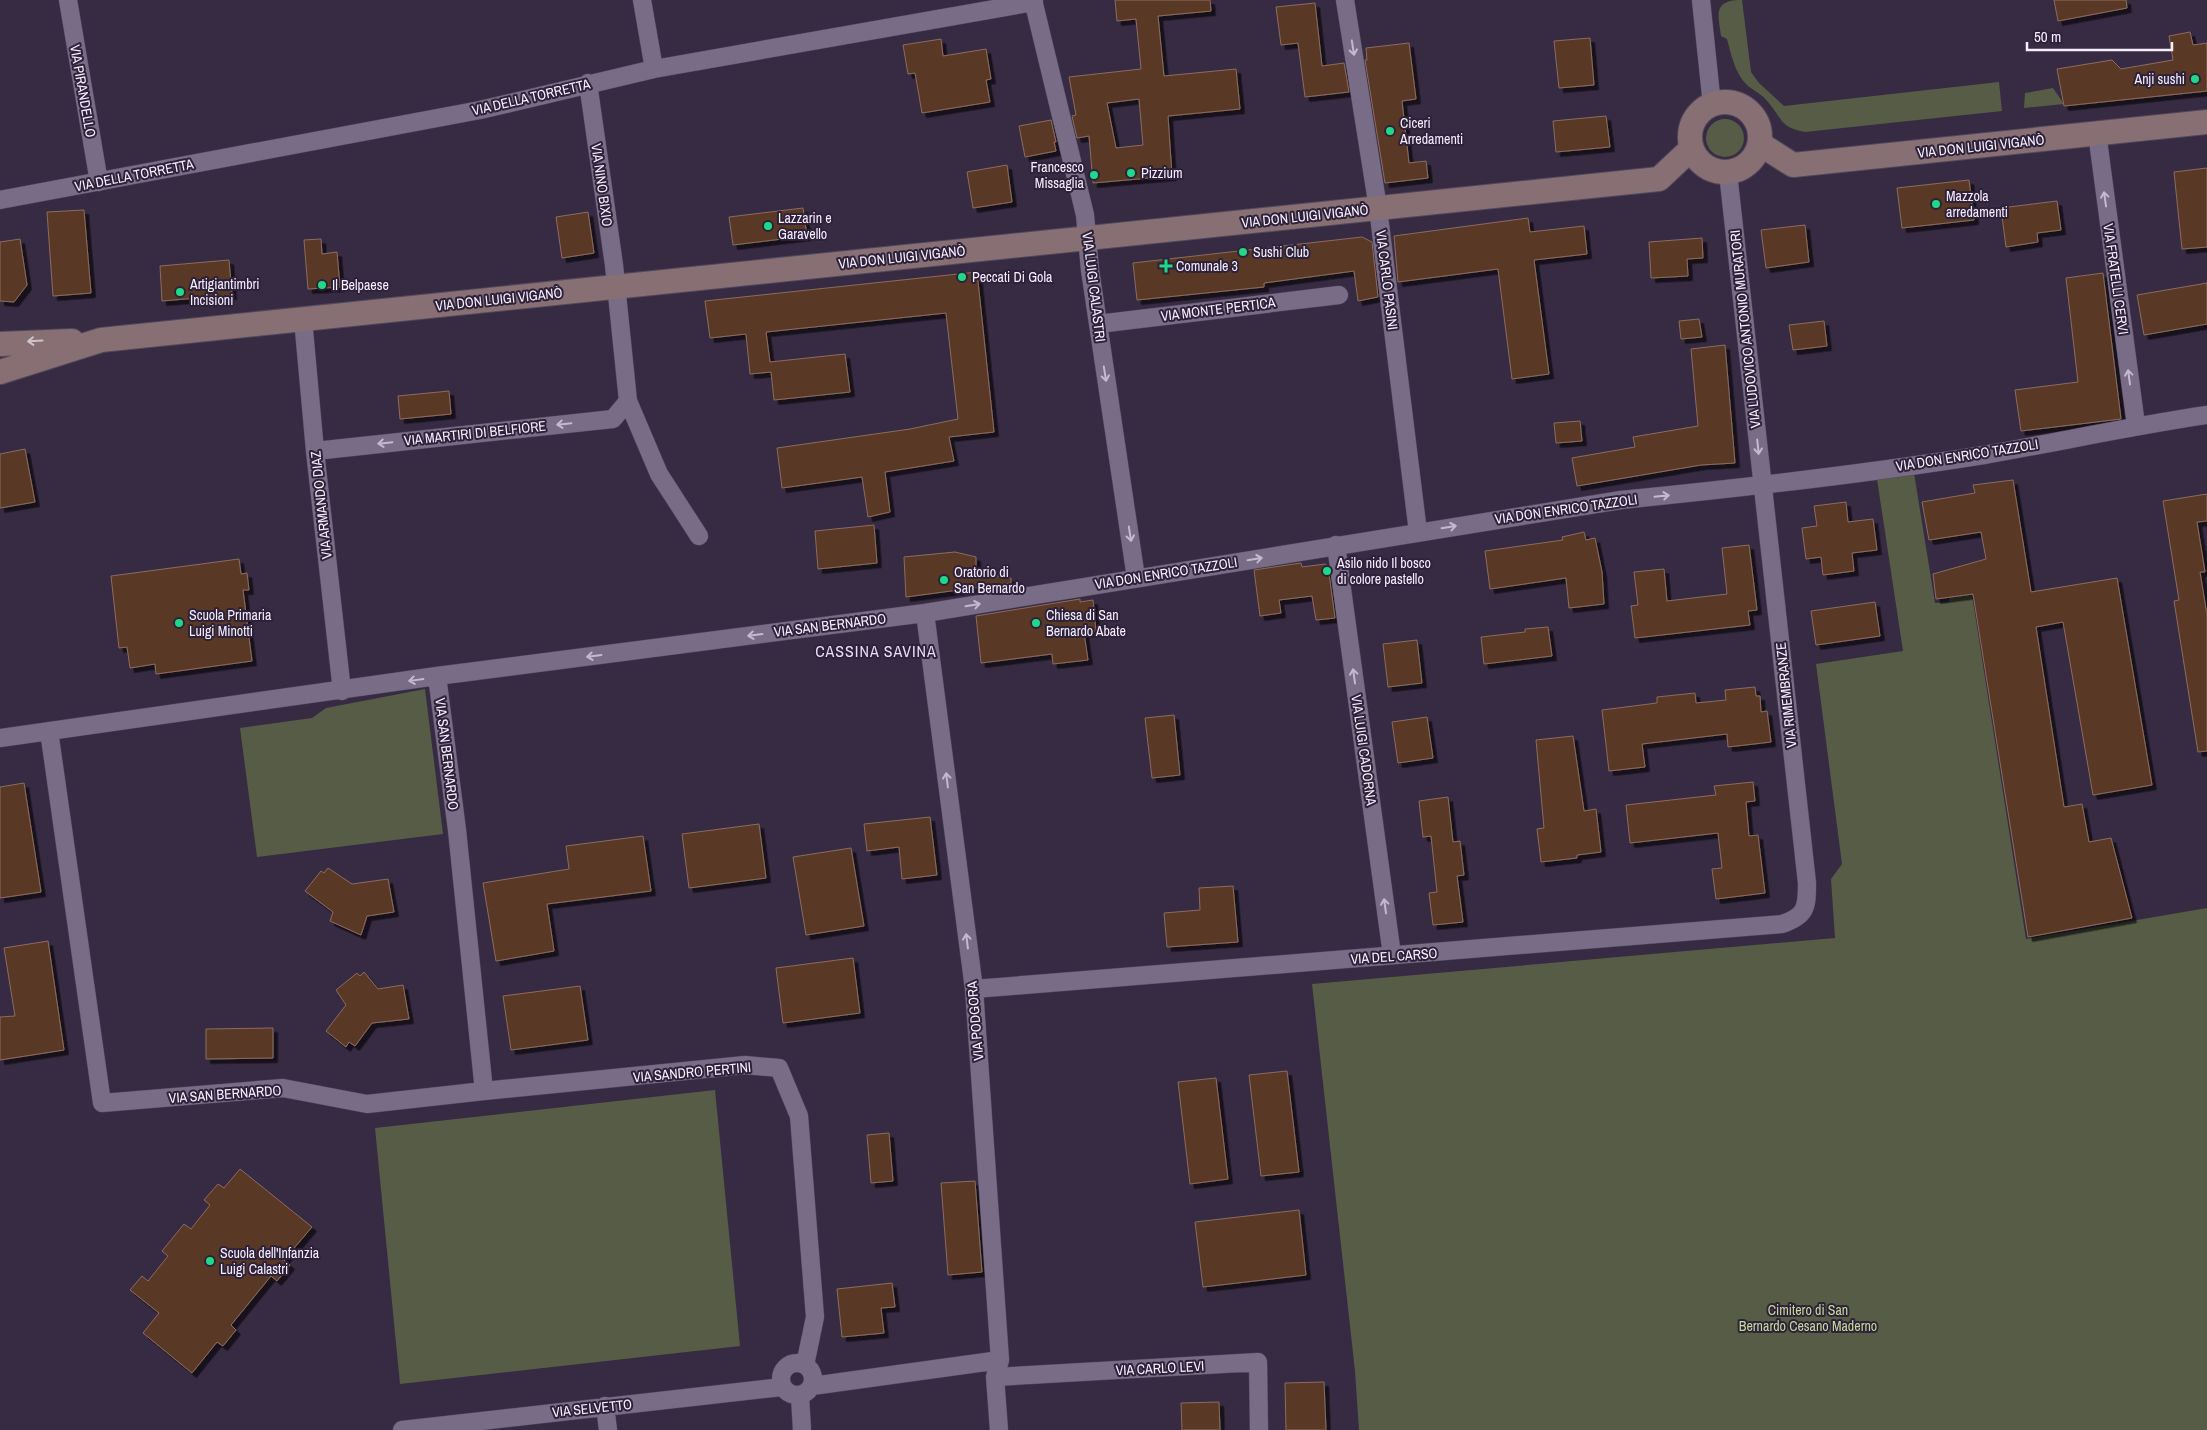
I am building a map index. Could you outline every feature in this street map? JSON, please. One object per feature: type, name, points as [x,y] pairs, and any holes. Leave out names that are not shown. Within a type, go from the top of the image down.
[{"type":"street","name":"VIA PIRANDELLO","points":[[68,0],[99,182]]},
{"type":"street","points":[[642,0],[654,69]]},
{"type":"street","name":"VIA CARLO PASINI","points":[[1345,0],[1378,208],[1418,532]]},
{"type":"street","points":[[1701,0],[1712,105]]},
{"type":"street","name":"VIA DELLA TORRETTA","points":[[0,200],[480,110],[560,93],[588,83],[654,69],[1033,1]]},
{"type":"street","name":"VIA LUIGI CALASTRI","points":[[1033,1],[1085,215],[1098,324],[1136,578]]},
{"type":"street","name":"VIA NINO BIXIO","points":[[588,83],[614,265],[628,402],[659,474],[699,536]]},
{"type":"street","points":[[1734,103],[1748,110],[1760,129],[1760,144],[1749,164],[1728,173],[1706,167],[1691,149],[1690,134],[1694,119],[1712,105],[1734,103]]},
{"type":"street","name":"VIA DON LUIGI VIGANÒ","points":[[1760,144],[1794,165],[2207,122]]},
{"type":"street","name":"VIA FRATELLI CERVI","points":[[2097,133],[2136,425]]},
{"type":"street","name":"VIA DON LUIGI VIGANÒ","points":[[0,344],[101,340],[1659,179],[1691,149]]},
{"type":"street","name":"VIA LUDOVICO ANTONIO MURATORI","points":[[1728,173],[1762,484]]},
{"type":"street","name":"VIA MONTE PERTICA","points":[[1098,324],[1339,295]]},
{"type":"street","name":"VIA ARMANDO DIAZ","points":[[303,319],[315,451],[342,691]]},
{"type":"street","name":"VIA DON LUIGI VIGANÒ","points":[[0,372],[101,340]]},
{"type":"street","name":"VIA MARTIRI DI BELFIORE","points":[[315,451],[613,418],[628,402]]},
{"type":"street","name":"VIA DON ENRICO TAZZOLI","points":[[925,613],[1621,500],[1984,455],[2136,425],[2207,415]]},
{"type":"street","name":"VIA RIMEMBRANZE","points":[[1762,484],[1808,884],[1807,905]]},
{"type":"street","name":"VIA LUIGI CADORNA","points":[[1336,545],[1392,955]]},
{"type":"street","name":"VIA SAN BERNARDO","points":[[0,738],[342,691],[437,676],[925,613]]},
{"type":"street","name":"VIA PODGORA","points":[[925,613],[974,989],[1000,1360],[995,1377],[999,1430]]},
{"type":"street","name":"VIA SAN BERNARDO","points":[[49,732],[102,1103],[283,1088],[367,1104],[484,1091],[457,830],[437,676]]},
{"type":"street","name":"VIA DEL CARSO","points":[[974,989],[1782,924],[1798,919],[1807,905]]},
{"type":"street","name":"VIA SANDRO PERTINI","points":[[484,1091],[745,1065],[779,1068],[799,1116],[815,1317],[805,1364]]},
{"type":"street","points":[[802,1430],[806,1391],[812,1372],[805,1364],[794,1363],[785,1368],[780,1377],[782,1387],[790,1394],[806,1391],[1000,1360]]},
{"type":"street","name":"VIA CARLO LEVI","points":[[995,1377],[1258,1362],[1259,1430]]},
{"type":"street","name":"VIA SELVETTO","points":[[402,1430],[782,1387]]},
{"type":"street","points":[[605,1406],[608,1430]]},
{"type":"green space","points":[[1742,0],[1751,72],[1759,83],[1784,106],[1999,82],[2002,111],[1805,132],[1791,128],[1782,122],[1766,99],[1747,85],[1739,75],[1727,39],[1721,36],[1719,15],[1722,6],[1726,3]]},
{"type":"green space","points":[[2053,88],[2064,104],[2024,108],[2025,93]]},
{"type":"green space","points":[[1725,119],[1738,125],[1744,138],[1738,151],[1725,157],[1712,151],[1706,138],[1712,125]]},
{"type":"green space","name":"Cimitero di San Bernardo Cesano Maderno","points":[[1914,473],[1935,603],[1949,602],[1949,598],[1972,595],[2026,939],[2207,908],[2207,1430],[1359,1430],[1355,1371],[1312,984],[1835,938],[1831,879],[1842,864],[1816,664],[1903,651],[1877,479]]},
{"type":"green space","points":[[425,689],[443,834],[257,857],[240,728],[312,718],[326,708]]},
{"type":"green space","points":[[715,1090],[740,1346],[400,1384],[375,1128]]},
{"type":"building","points":[[1115,0],[1210,0],[1211,11],[1158,16],[1164,76],[1236,69],[1240,109],[1168,116],[1172,176],[1093,183],[1089,136],[1077,138],[1072,116],[1076,115],[1069,77],[1141,69],[1136,19],[1117,21]],"holes":[[[1139,99],[1143,145],[1116,148],[1107,103]]]},
{"type":"building","points":[[2054,0],[2126,0],[2127,8],[2058,21]]},
{"type":"building","points":[[1315,3],[1322,66],[1344,63],[1349,92],[1305,97],[1298,43],[1281,45],[1276,7]]},
{"type":"building","points":[[2190,32],[2193,45],[2207,43],[2207,91],[2064,106],[2057,69],[2112,60],[2121,69],[2173,60],[2169,36]]},
{"type":"building","points":[[1590,38],[1594,85],[1559,88],[1554,41]]},
{"type":"building","points":[[941,39],[943,56],[986,49],[991,79],[986,80],[990,102],[922,113],[915,73],[908,74],[903,45]]},
{"type":"building","name":"Ciceri Arredamenti","points":[[1409,43],[1416,99],[1402,101],[1409,163],[1426,161],[1428,178],[1385,183],[1365,60],[1367,60],[1366,48]]},
{"type":"building","points":[[1606,116],[1610,147],[1556,152],[1553,121]]},
{"type":"building","points":[[1051,120],[1056,151],[1025,157],[1019,126]]},
{"type":"building","points":[[1007,165],[1012,202],[973,208],[967,172]]},
{"type":"building","points":[[2207,168],[2207,247],[2182,249],[2174,172]]},
{"type":"building","name":"Mazzola arredamenti","points":[[1969,180],[1974,220],[1902,228],[1897,188]]},
{"type":"building","points":[[2057,201],[2061,230],[2037,233],[2038,242],[2006,247],[2001,208]]},
{"type":"building","name":"Lazzarin e Garavello","points":[[803,208],[807,236],[733,245],[729,217]]},
{"type":"building","points":[[84,210],[91,293],[53,296],[47,212]]},
{"type":"building","points":[[588,212],[594,253],[562,258],[556,217]]},
{"type":"building","points":[[1528,218],[1530,232],[1584,226],[1587,254],[1534,260],[1549,374],[1512,379],[1498,269],[1398,282],[1394,236]]},
{"type":"building","points":[[1805,225],[1809,262],[1766,268],[1761,230]]},
{"type":"building","points":[[1362,237],[1372,242],[1378,297],[1358,301],[1354,271],[1264,283],[1264,287],[1137,300],[1133,263]]},
{"type":"building","points":[[1702,238],[1703,258],[1687,259],[1688,276],[1651,278],[1649,242]]},
{"type":"building","points":[[20,239],[27,285],[14,302],[0,301],[0,242]]},
{"type":"building","points":[[321,239],[322,254],[337,252],[340,287],[308,289],[304,240]]},
{"type":"building","points":[[229,260],[232,295],[162,301],[160,266]]},
{"type":"building","points":[[977,272],[994,432],[949,437],[954,461],[885,472],[890,512],[868,517],[862,477],[782,488],[777,448],[910,429],[958,419],[946,313],[766,332],[770,362],[845,354],[850,392],[774,400],[771,372],[750,374],[746,334],[710,338],[705,301]]},
{"type":"building","points":[[2103,273],[2121,419],[2021,431],[2015,390],[2078,382],[2066,278]]},
{"type":"building","points":[[2207,283],[2207,324],[2144,335],[2137,295]]},
{"type":"building","points":[[1699,319],[1702,337],[1681,339],[1679,321]]},
{"type":"building","points":[[1824,321],[1827,346],[1793,350],[1789,325]]},
{"type":"building","points":[[1725,345],[1735,463],[1701,465],[1577,486],[1572,458],[1635,447],[1633,437],[1698,426],[1691,349]]},
{"type":"building","points":[[449,391],[451,414],[400,419],[398,396]]},
{"type":"building","points":[[1580,421],[1582,441],[1556,443],[1554,423]]},
{"type":"building","points":[[25,449],[35,502],[0,508],[0,454]]},
{"type":"building","points":[[2013,480],[2031,592],[2117,578],[2152,785],[2093,795],[2063,622],[2036,627],[2064,807],[2082,804],[2089,842],[2111,838],[2132,918],[2028,937],[1973,594],[1936,599],[1933,574],[1986,559],[1981,532],[1929,540],[1922,502],[1975,493],[1973,485]]},
{"type":"building","points":[[2207,494],[2207,521],[2197,522],[2205,572],[2200,572],[2207,615],[2207,751],[2198,752],[2174,601],[2179,600],[2163,501]]},
{"type":"building","points":[[1846,502],[1848,522],[1873,519],[1877,550],[1852,553],[1854,571],[1823,575],[1821,557],[1806,559],[1802,528],[1817,526],[1814,506]]},
{"type":"building","points":[[874,525],[877,563],[818,569],[815,531]]},
{"type":"building","points":[[1584,532],[1586,540],[1595,538],[1602,572],[1604,604],[1569,608],[1566,578],[1490,589],[1485,551],[1563,540],[1562,537]]},
{"type":"building","points":[[1749,545],[1757,610],[1748,611],[1750,625],[1635,638],[1631,606],[1638,605],[1634,572],[1664,569],[1667,601],[1727,594],[1722,548]]},
{"type":"building","name":"Oratorio di San Bernardo","points":[[955,552],[976,557],[976,573],[1011,578],[1011,583],[906,597],[904,557]]},
{"type":"building","points":[[239,559],[241,574],[247,573],[249,590],[243,590],[252,661],[156,674],[155,664],[130,668],[127,647],[119,648],[111,576]]},
{"type":"building","points":[[1301,563],[1302,567],[1325,564],[1328,566],[1335,618],[1316,620],[1312,596],[1279,600],[1281,613],[1260,616],[1254,570]]},
{"type":"building","name":"Chiesa di San Bernardo Abate","points":[[1080,599],[1080,602],[1093,600],[1096,631],[1084,633],[1088,660],[1053,664],[1052,654],[981,663],[976,616]]},
{"type":"building","points":[[1875,602],[1880,636],[1816,645],[1811,611]]},
{"type":"building","points":[[1548,627],[1552,656],[1484,664],[1481,637],[1525,632],[1525,629]]},
{"type":"building","points":[[1417,640],[1422,683],[1388,687],[1383,644]]},
{"type":"building","points":[[1755,687],[1756,696],[1760,696],[1761,712],[1767,711],[1771,742],[1728,747],[1727,734],[1642,744],[1645,767],[1609,771],[1602,710],[1657,703],[1657,697],[1695,693],[1696,703],[1726,700],[1725,690]]},
{"type":"building","points":[[1174,715],[1180,775],[1152,778],[1145,718]]},
{"type":"building","points":[[1427,717],[1433,758],[1398,763],[1392,722]]},
{"type":"building","points":[[1573,736],[1584,811],[1596,809],[1601,852],[1577,855],[1577,858],[1541,862],[1537,829],[1544,828],[1536,740]]},
{"type":"building","points":[[1753,782],[1755,801],[1746,802],[1749,836],[1758,835],[1765,893],[1716,899],[1712,869],[1722,868],[1718,833],[1630,843],[1626,805],[1716,795],[1714,786]]},
{"type":"building","points":[[24,783],[41,892],[0,898],[0,787]]},
{"type":"building","points":[[1448,797],[1453,842],[1460,841],[1464,875],[1457,876],[1463,922],[1433,925],[1429,893],[1437,892],[1431,836],[1423,837],[1419,801]]},
{"type":"building","points":[[930,817],[937,875],[902,879],[899,847],[867,851],[864,824]]},
{"type":"building","points":[[759,824],[766,878],[689,888],[682,834]]},
{"type":"building","points":[[643,836],[651,891],[547,904],[554,951],[496,961],[483,883],[569,869],[566,846]]},
{"type":"building","points":[[851,848],[864,926],[806,935],[793,857]]},
{"type":"building","points":[[328,868],[352,884],[388,879],[394,912],[367,916],[361,935],[330,921],[333,912],[305,891],[321,871],[324,873]]},
{"type":"building","points":[[1233,886],[1238,942],[1167,947],[1164,913],[1200,910],[1199,888]]},
{"type":"building","points":[[48,941],[64,1050],[0,1060],[0,1017],[15,1016],[4,948]]},
{"type":"building","points":[[853,958],[860,1013],[783,1023],[776,968]]},
{"type":"building","points":[[364,972],[378,989],[403,985],[409,1019],[372,1023],[355,1046],[349,1042],[346,1047],[326,1031],[346,1005],[336,990],[357,973],[360,976]]},
{"type":"building","points":[[580,986],[588,1040],[511,1050],[503,996]]},
{"type":"building","points":[[273,1028],[273,1058],[206,1059],[206,1029]]},
{"type":"building","points":[[1287,1071],[1299,1172],[1261,1176],[1249,1075]]},
{"type":"building","points":[[1216,1078],[1228,1179],[1190,1184],[1178,1082]]},
{"type":"building","points":[[889,1133],[893,1181],[871,1183],[867,1135]]},
{"type":"building","points":[[240,1169],[312,1227],[284,1260],[290,1265],[277,1281],[271,1276],[231,1325],[236,1330],[223,1346],[217,1342],[192,1373],[143,1333],[159,1313],[130,1290],[142,1276],[148,1281],[168,1256],[162,1251],[184,1224],[191,1229],[210,1205],[204,1200],[218,1184],[224,1188]]},
{"type":"building","points":[[975,1181],[982,1272],[948,1275],[941,1183]]},
{"type":"building","points":[[1299,1210],[1306,1275],[1203,1287],[1195,1222]]},
{"type":"building","points":[[892,1283],[895,1307],[881,1308],[884,1333],[842,1337],[837,1289]]},
{"type":"building","points":[[1324,1382],[1326,1430],[1286,1430],[1285,1383]]},
{"type":"building","points":[[1219,1402],[1220,1430],[1182,1430],[1181,1403]]},
{"type":"place","name":"Anji sushi","points":[[2195,79]]},
{"type":"place","name":"Ciceri Arredamenti","points":[[1390,131]]},
{"type":"place","name":"Pizzium","points":[[1131,173]]},
{"type":"place","name":"Francesco Missaglia","points":[[1094,175]]},
{"type":"place","name":"Mazzola arredamenti","points":[[1936,204]]},
{"type":"place","name":"Lazzarin e Garavello","points":[[768,226]]},
{"type":"place","name":"Sushi Club","points":[[1243,252]]},
{"type":"place","name":"Comunale 3","points":[[1166,266]]},
{"type":"place","name":"Peccati Di Gola","points":[[962,277]]},
{"type":"place","name":"Il Belpaese","points":[[322,285]]},
{"type":"place","name":"Artigiantimbri Incisioni","points":[[180,292]]},
{"type":"place","name":"Asilo nido Il bosco di colore pastello","points":[[1327,571]]},
{"type":"place","name":"Oratorio di San Bernardo","points":[[944,580]]},
{"type":"place","name":"Scuola Primaria Luigi Minotti","points":[[179,623]]},
{"type":"place","name":"Chiesa di San Bernardo Abate","points":[[1036,623]]},
{"type":"place","name":"Scuola dell'Infanzia Luigi Calastri","points":[[210,1261]]},
{"type":"district","name":"CASSINA SAVINA","points":[[876,651]]}]
